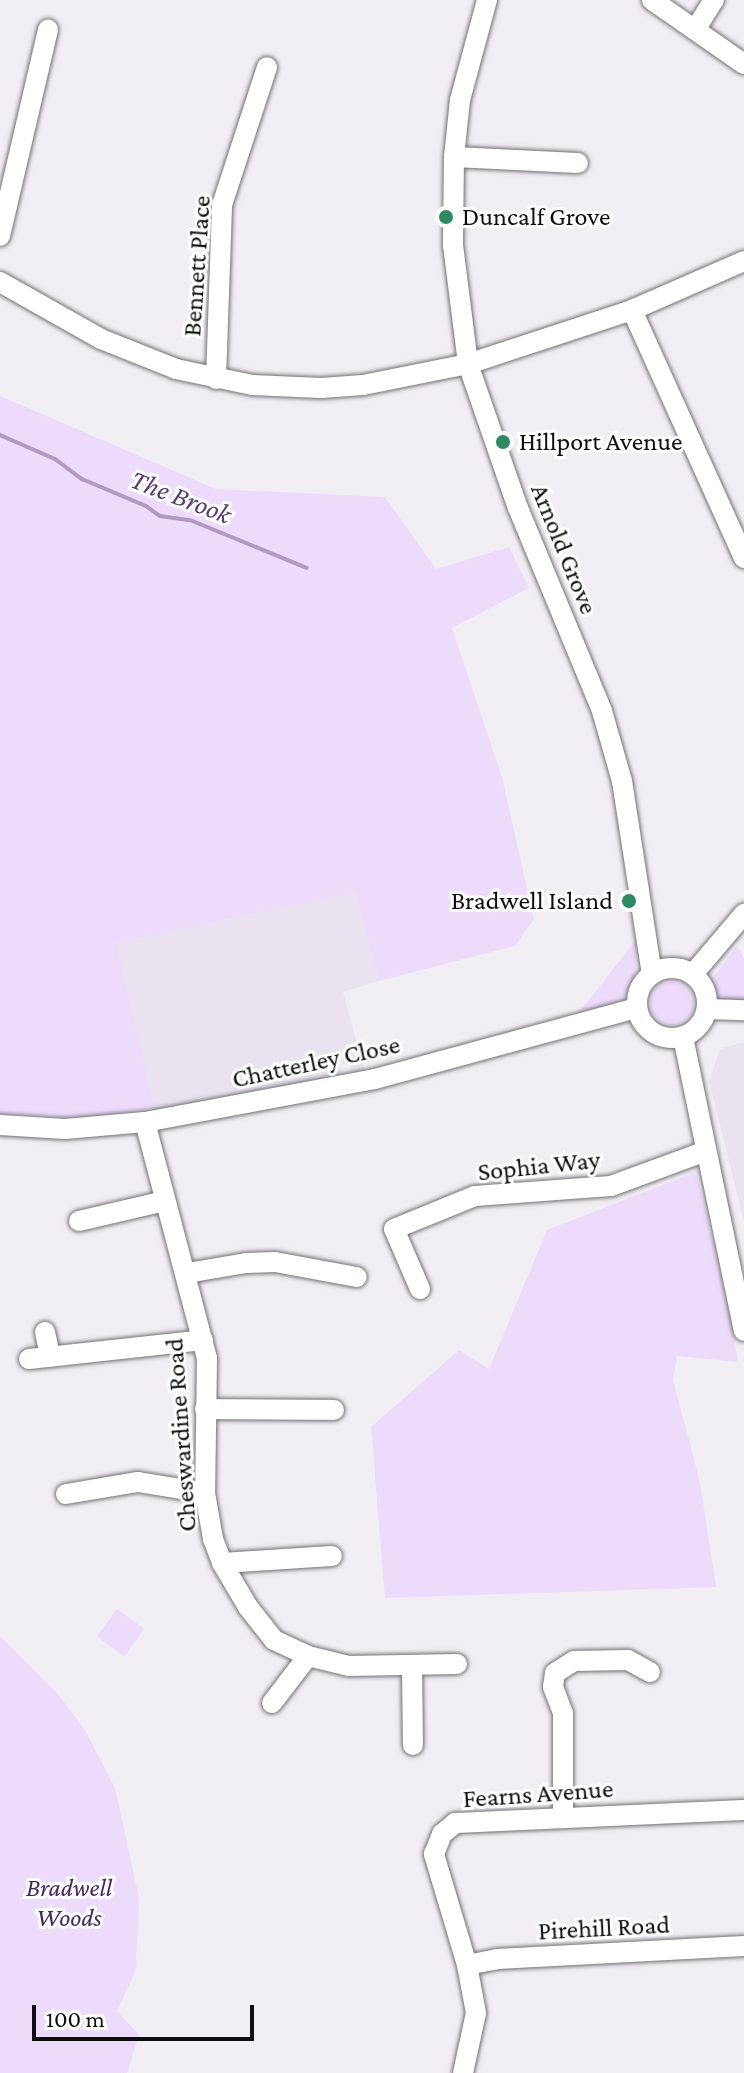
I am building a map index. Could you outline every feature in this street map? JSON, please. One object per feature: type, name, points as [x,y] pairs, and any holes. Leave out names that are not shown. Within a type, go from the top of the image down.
[{"type":"street","name":"Arnold Grove","points":[[487,0],[460,100],[454,157],[453,245],[468,364],[518,508],[602,711],[622,781],[652,974]]},
{"type":"street","points":[[652,0],[744,64]]},
{"type":"street","points":[[695,30],[714,0]]},
{"type":"street","points":[[0,236],[48,30]]},
{"type":"street","name":"Bennett Place","points":[[216,379],[222,205],[267,67]]},
{"type":"street","points":[[454,157],[578,163]]},
{"type":"street","points":[[0,282],[139,356],[216,379],[285,389],[321,388],[363,385],[468,364],[632,310],[744,261]]},
{"type":"street","points":[[632,310],[744,558]]},
{"type":"street","points":[[693,974],[744,914]]},
{"type":"street","points":[[675,968],[693,974],[706,995],[707,1009],[695,1030],[671,1039],[656,1035],[646,1027],[637,1008],[639,989],[652,974],[675,968]]},
{"type":"street","name":"Chatterley Close","points":[[0,1125],[65,1129],[145,1122],[375,1079],[637,1008]]},
{"type":"street","points":[[707,1009],[744,1010]]},
{"type":"street","points":[[683,1037],[741,1303],[744,1331]]},
{"type":"street","name":"Cheswardine Road","points":[[145,1122],[207,1358],[205,1493],[213,1539],[222,1563],[248,1607],[274,1640],[308,1656],[349,1666],[457,1664]]},
{"type":"street","name":"Sophia Way","points":[[420,1289],[394,1229],[475,1196],[611,1186],[706,1151]]},
{"type":"street","points":[[90,1212],[165,1201]]},
{"type":"street","points":[[187,1273],[246,1263],[275,1262],[357,1277]]},
{"type":"street","points":[[45,1332],[50,1356]]},
{"type":"street","points":[[29,1359],[203,1340]]},
{"type":"street","points":[[205,1409],[334,1410]]},
{"type":"street","points":[[66,1494],[138,1482],[205,1493]]},
{"type":"street","points":[[222,1563],[332,1556]]},
{"type":"street","points":[[272,1703],[308,1656]]},
{"type":"street","points":[[563,1815],[563,1713],[553,1687],[555,1673],[574,1661],[628,1660],[650,1672]]},
{"type":"street","points":[[412,1667],[413,1745]]},
{"type":"street","name":"Fearns Avenue","points":[[463,2073],[476,2013],[467,1965],[434,1854],[442,1834],[455,1823],[563,1815],[744,1810]]},
{"type":"street","name":"Pirehill Road","points":[[467,1965],[497,1959],[744,1946]]},
{"type":"shaded area","points":[[354,892],[379,981],[343,992],[365,1072],[353,1074],[349,1063],[340,1064],[342,1075],[159,1113],[155,1108],[115,943]]},
{"type":"shaded area","points":[[744,1042],[744,1222],[709,1081],[720,1049]]},
{"type":"green space","points":[[0,396],[216,489],[385,497],[436,569],[509,547],[529,588],[452,628],[502,777],[534,919],[515,946],[379,981],[354,892],[116,943],[155,1108],[87,1118],[0,1114]]},
{"type":"green space","points":[[636,940],[635,999],[583,1014],[581,1010]]},
{"type":"green space","points":[[737,946],[744,958],[744,1003],[720,1001],[710,988],[711,980]]},
{"type":"green space","points":[[672,981],[688,987],[694,1003],[688,1019],[672,1025],[656,1019],[650,1003],[656,987]]},
{"type":"green space","points":[[696,1172],[731,1317],[738,1362],[677,1356],[673,1380],[700,1482],[716,1587],[385,1598],[371,1427],[459,1350],[489,1369],[547,1230]]},
{"type":"green space","points":[[117,1609],[145,1629],[125,1656],[97,1637]]},
{"type":"green space","name":"Bradwell Woods","points":[[0,1636],[57,1693],[85,1730],[115,1788],[139,1898],[136,1970],[117,2011],[139,2035],[127,2073],[0,2073]]},
{"type":"waterway","name":"The Brook","points":[[0,435],[55,459],[82,479],[146,506],[160,516],[190,520],[307,568]]},
{"type":"place","name":"Duncalf Grove","points":[[446,217]]},
{"type":"place","name":"Hillport Avenue","points":[[503,442]]},
{"type":"place","name":"Bradwell Island","points":[[629,901]]}]
